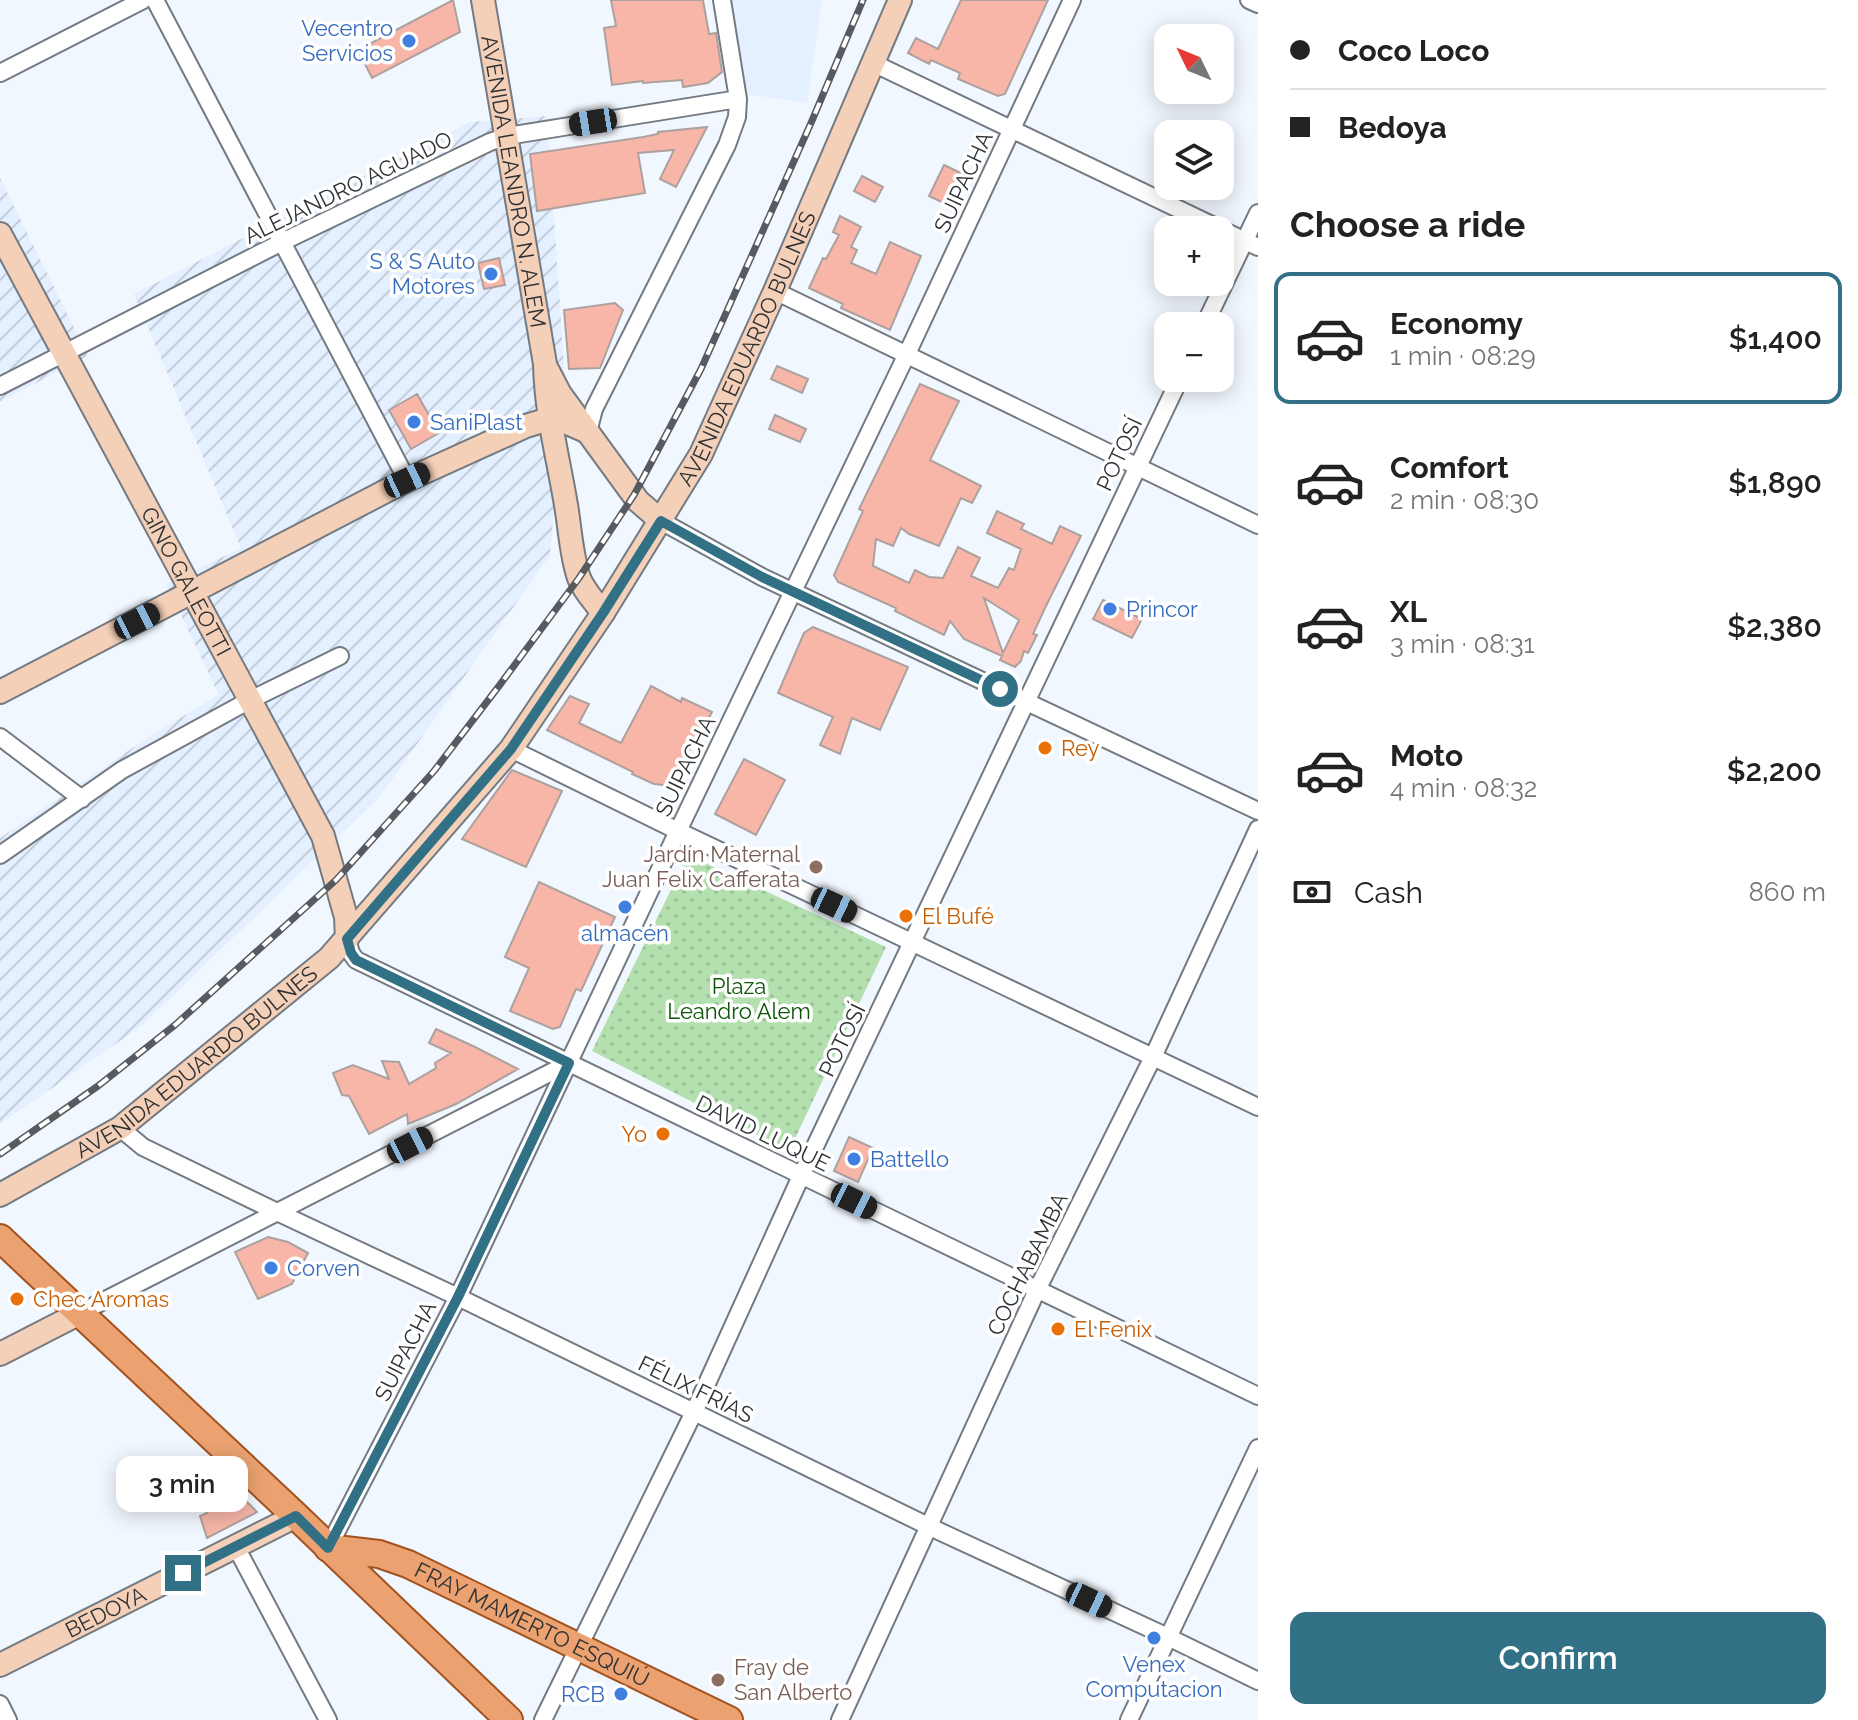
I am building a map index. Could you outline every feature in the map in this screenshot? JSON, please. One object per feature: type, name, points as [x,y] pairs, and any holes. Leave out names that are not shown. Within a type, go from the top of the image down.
[{"type":"main road","name":"AVENIDA LEANDRO N. ALEM","points":[[483,0],[545,364],[549,419],[579,578],[603,613]]},
{"type":"main road","name":"AVENIDA EDUARDO BULNES","points":[[0,1195],[120,1128],[329,958],[511,749],[603,613],[701,454],[900,0]]},
{"type":"main road","name":"GINO GALEOTTI","points":[[0,234],[323,836],[346,917],[347,939]]},
{"type":"main road","name":"AVENIDA LEANDRO N. ALEM","points":[[545,364],[560,394],[638,501],[661,521]]},
{"type":"main road","points":[[0,692],[407,480],[526,426],[549,419],[588,432]]},
{"type":"main road","points":[[0,1238],[509,1720]]},
{"type":"main road","points":[[0,1354],[80,1313]]},
{"type":"main road","name":"BEDOYA","points":[[0,1665],[296,1516]]},
{"type":"main road","name":"FRAY MAMERTO ESQUIÚ","points":[[328,1548],[396,1559],[729,1720]]},
{"type":"street","points":[[0,73],[143,0]]},
{"type":"street","points":[[155,0],[407,480]]},
{"type":"street","points":[[588,432],[594,409],[727,145],[737,117],[738,99],[722,0]]},
{"type":"street","name":"SUIPACHA","points":[[328,1548],[458,1297],[1072,0]]},
{"type":"street","points":[[1249,0],[1258,4]]},
{"type":"street","points":[[873,63],[1252,244]]},
{"type":"street","name":"ALEJANDRO AGUADO","points":[[0,386],[282,242],[490,142],[507,136],[738,99]]},
{"type":"street","points":[[1212,312],[1252,244],[1258,213]]},
{"type":"street","points":[[775,291],[1258,525]]},
{"type":"street","name":"POTOSÍ","points":[[543,1720],[694,1412],[801,1176],[1173,392]]},
{"type":"street","points":[[661,521],[762,577],[1258,811]]},
{"type":"street","points":[[0,855],[122,770],[250,700],[340,656]]},
{"type":"street","points":[[0,737],[82,799]]},
{"type":"street","points":[[511,749],[1258,1107]]},
{"type":"street","name":"COCHABAMBA","points":[[840,1720],[1037,1290],[1153,1057],[1258,829]]},
{"type":"street","name":"DAVID LUQUE","points":[[347,939],[356,960],[1258,1396]]},
{"type":"street","points":[[80,1313],[569,1063]]},
{"type":"street","name":"FÉLIX FRÍAS","points":[[120,1128],[143,1147],[930,1527],[1258,1681]]},
{"type":"street","points":[[1129,1720],[1258,1448]]},
{"type":"street","points":[[236,1547],[328,1720]]},
{"type":"street","points":[[0,1704],[8,1720]]},
{"type":"shaded area","points":[[731,0],[822,0],[807,103],[746,94]]},
{"type":"shaded area","points":[[547,116],[565,380],[550,555],[379,798],[140,1027],[0,1124],[0,838],[150,736],[219,695],[166,584],[241,548],[134,294],[470,122]]},
{"type":"shaded area","points":[[0,178],[88,356],[0,402]]},
{"type":"green space","name":"Plaza Leandro Alem","points":[[688,855],[886,947],[789,1151],[592,1051]]},
{"type":"building","name":"Vecentro Servicios","points":[[453,0],[460,32],[372,78],[358,50]]},
{"type":"building","points":[[611,0],[703,0],[709,34],[716,33],[722,72],[708,83],[683,87],[682,80],[612,85],[604,28],[616,26]]},
{"type":"building","points":[[961,0],[1048,0],[1005,94],[998,96],[958,79],[960,73],[931,60],[929,64],[908,53],[916,38],[938,49]]},
{"type":"building","points":[[707,127],[676,187],[660,179],[674,150],[638,153],[645,193],[537,211],[530,154],[658,132]]},
{"type":"building","points":[[944,165],[965,175],[950,206],[929,196]]},
{"type":"building","points":[[862,176],[883,187],[875,202],[854,191]]},
{"type":"building","points":[[840,216],[861,227],[851,247],[857,250],[851,263],[876,274],[890,242],[921,256],[890,330],[841,308],[843,304],[809,288],[823,258],[826,259],[839,235],[833,232]]},
{"type":"building","name":"S & S Auto Motores","points":[[499,258],[505,285],[484,289],[478,263]]},
{"type":"building","points":[[615,303],[623,310],[600,368],[569,369],[564,310]]},
{"type":"building","points":[[777,366],[808,379],[802,393],[771,379]]},
{"type":"building","points":[[920,384],[959,401],[930,460],[981,486],[972,503],[961,498],[939,546],[901,528],[893,546],[876,539],[873,566],[909,583],[915,570],[929,577],[943,578],[958,547],[980,558],[971,576],[998,588],[1009,568],[1014,570],[1021,549],[987,533],[997,511],[1024,524],[1021,529],[1052,544],[1060,526],[1081,536],[1033,634],[1037,635],[1028,653],[1024,651],[1015,667],[1000,660],[1002,656],[964,639],[950,621],[944,635],[895,611],[896,608],[838,582],[834,575],[863,511],[859,509]],"holes":[[[984,598],[1019,620],[1003,653]]]},
{"type":"building","name":"SaniPlast","points":[[417,394],[439,433],[411,449],[389,410]]},
{"type":"building","points":[[775,415],[806,429],[800,442],[769,429]]},
{"type":"building","name":"Princor","points":[[1103,600],[1142,619],[1132,638],[1093,619]]},
{"type":"building","points":[[813,627],[908,667],[880,730],[852,718],[840,754],[820,745],[833,717],[778,693],[804,633]]},
{"type":"building","points":[[651,686],[681,702],[682,698],[712,712],[672,786],[654,784],[547,730],[570,696],[589,704],[579,723],[621,743]]},
{"type":"building","points":[[744,759],[785,780],[756,835],[715,814]]},
{"type":"building","points":[[512,770],[562,791],[526,867],[462,839]]},
{"type":"building","points":[[539,882],[615,917],[581,991],[576,989],[560,1027],[553,1029],[510,1011],[529,968],[505,957]]},
{"type":"building","points":[[436,1029],[518,1069],[456,1104],[408,1124],[407,1114],[369,1134],[349,1096],[342,1095],[333,1073],[353,1065],[389,1079],[382,1061],[399,1062],[409,1084],[436,1068],[435,1063],[451,1053],[429,1043]]},
{"type":"building","name":"Battello","points":[[849,1137],[873,1148],[858,1182],[834,1171]]},
{"type":"building","name":"Corven","points":[[268,1237],[288,1242],[308,1253],[292,1284],[258,1299],[235,1252]]},
{"type":"building","points":[[213,1467],[257,1512],[207,1538],[200,1516],[207,1513],[193,1479]]},
{"type":"railway","points":[[0,1154],[98,1086],[175,1025],[336,880],[434,771],[499,686],[579,578],[634,495],[701,369],[863,0]]},
{"type":"place","name":"Vecentro Servicios","points":[[409,41]]},
{"type":"place","name":"S & S Auto Motores","points":[[491,274]]},
{"type":"place","name":"SaniPlast","points":[[414,422]]},
{"type":"place","name":"Princor","points":[[1110,609]]},
{"type":"place","name":"Rey","points":[[1045,748]]},
{"type":"place","name":"Jardín Maternal Juan Felix Cafferata","points":[[816,867]]},
{"type":"place","name":"almacén","points":[[625,907]]},
{"type":"place","name":"El Bufé","points":[[906,916]]},
{"type":"place","name":"Yo","points":[[663,1134]]},
{"type":"place","name":"Battello","points":[[854,1159]]},
{"type":"place","name":"Corven","points":[[271,1268]]},
{"type":"place","name":"Chec Aromas","points":[[17,1299]]},
{"type":"place","name":"El Fenix","points":[[1058,1329]]},
{"type":"place","name":"Venex Computacion","points":[[1154,1638]]},
{"type":"place","name":"Fray de San Alberto","points":[[718,1680]]},
{"type":"place","name":"RCB","points":[[621,1694]]},
{"type":"route","points":[[183,1573],[296,1516],[328,1548],[458,1297],[569,1063],[356,960],[347,939],[511,749],[661,521],[762,577],[1000,689]]}]
